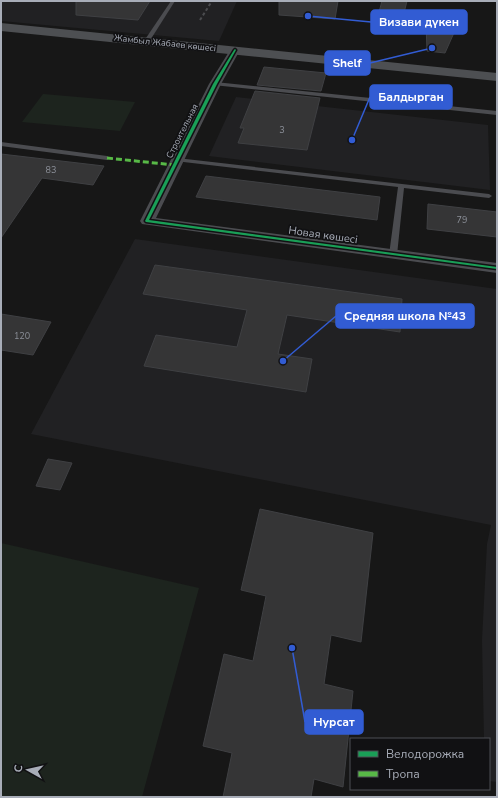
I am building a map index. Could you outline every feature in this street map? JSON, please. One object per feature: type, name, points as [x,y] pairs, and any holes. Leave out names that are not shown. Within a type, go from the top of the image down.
[{"type":"main road","name":"Жамбыл Жабаев көшесі","points":[[1,27],[497,77]]},
{"type":"street","name":"Строительная","points":[[147,221],[215,84],[235,50]]},
{"type":"street","name":"Новая көшесі","points":[[147,221],[497,268]]},
{"type":"lane","points":[[147,42],[173,1]]},
{"type":"lane","points":[[215,84],[497,113]]},
{"type":"lane","points":[[1,144],[107,158]]},
{"type":"lane","points":[[177,160],[401,187],[490,196]]},
{"type":"lane","points":[[394,255],[401,187]]},
{"type":"shaded area","points":[[1,1],[237,1],[219,41],[1,21]]},
{"type":"shaded area","points":[[43,94],[135,102],[120,131],[22,122]]},
{"type":"shaded area","points":[[236,97],[488,125],[490,190],[209,156]]},
{"type":"shaded area","points":[[135,239],[497,289],[497,782],[490,781],[490,738],[484,738],[482,640],[487,544],[491,525],[31,434]]},
{"type":"shaded area","points":[[1,543],[199,588],[142,797],[1,797]]},
{"type":"building","points":[[76,1],[150,1],[138,20],[76,15]]},
{"type":"building","points":[[279,1],[338,1],[335,19],[279,15]]},
{"type":"building","points":[[382,1],[407,1],[401,25],[376,23]]},
{"type":"building","points":[[426,24],[457,26],[445,53],[427,51]]},
{"type":"building","points":[[264,67],[326,73],[321,91],[257,85]]},
{"type":"building","points":[[255,91],[320,98],[307,150],[238,143],[244,128],[240,128]]},
{"type":"building","points":[[1,154],[104,166],[93,185],[42,178],[1,238]]},
{"type":"building","points":[[206,176],[380,197],[377,220],[196,197]]},
{"type":"building","points":[[428,204],[497,212],[497,237],[427,229]]},
{"type":"building","points":[[155,265],[402,299],[400,332],[287,315],[278,354],[312,359],[306,392],[144,366],[156,335],[237,347],[247,310],[143,294]]},
{"type":"building","points":[[1,314],[51,322],[33,355],[1,350]]},
{"type":"building","points":[[48,459],[72,463],[60,490],[36,486]]},
{"type":"building","points":[[260,509],[373,533],[361,642],[331,635],[324,684],[353,691],[343,787],[314,779],[311,797],[223,797],[232,753],[203,746],[224,654],[253,661],[266,596],[241,590]]},
{"type":"railway","points":[[200,20],[212,1]]},
{"type":"marked path","points":[[107,158],[174,165]]},
{"type":"cycle path","points":[[235,50],[215,84],[147,221],[497,268]]},
{"type":"place","name":"Визави дүкен","points":[[308,16]]},
{"type":"place","name":"Shelf","points":[[432,48]]},
{"type":"place","name":"Балдырган","points":[[352,140]]},
{"type":"place","name":"Средняя школа №43","points":[[283,361]]},
{"type":"place","name":"Нурсат","points":[[292,648]]}]
